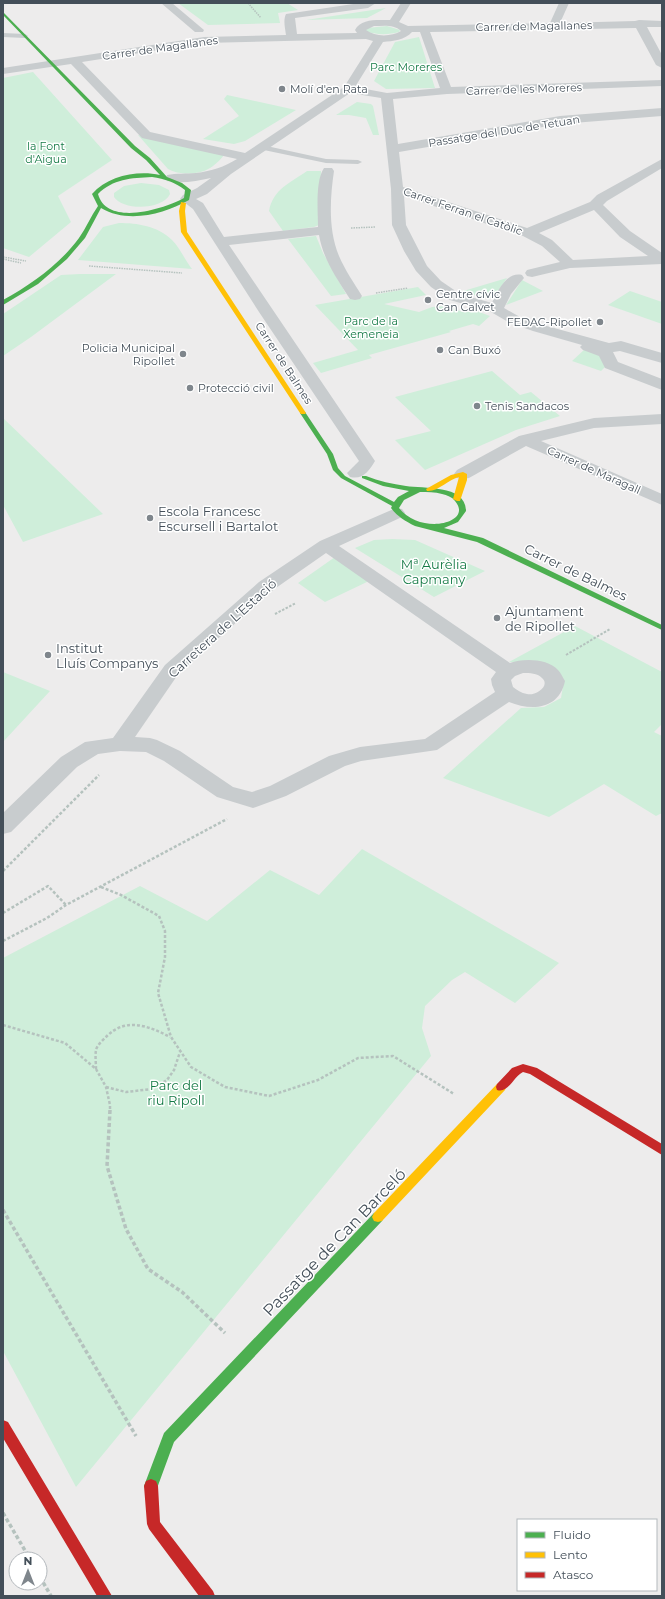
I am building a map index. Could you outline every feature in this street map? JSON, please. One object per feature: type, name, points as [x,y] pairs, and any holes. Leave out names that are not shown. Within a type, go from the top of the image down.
[{"type":"main road","points":[[3,13],[133,148],[169,177],[183,184],[188,190],[182,211],[184,232]]},
{"type":"main road","points":[[133,148],[132,163],[115,179],[100,187],[95,194],[96,200],[100,206],[113,212],[138,214],[161,221]]},
{"type":"main road","points":[[115,179],[138,176],[169,177]]},
{"type":"main road","points":[[112,222],[138,214],[166,210],[186,200]]},
{"type":"main road","points":[[3,303],[41,279],[60,264],[82,238],[93,214],[100,206]]},
{"type":"main road","points":[[173,226],[184,232]]},
{"type":"main road","points":[[82,238],[96,230]]},
{"type":"main road","name":"Carrer de Balmes","points":[[184,232],[330,454],[335,469],[343,477],[375,494],[396,509]]},
{"type":"main road","points":[[330,454],[347,468],[369,479],[389,485],[419,490],[441,491],[457,499],[462,506],[462,512],[459,518],[452,522],[433,527],[410,524],[402,519],[396,509],[400,497],[419,490]]},
{"type":"main road","points":[[430,490],[453,476],[463,474],[463,480],[457,499]]},
{"type":"main road","points":[[462,512],[480,540]]},
{"type":"main road","name":"Carrer de Balmes","points":[[433,527],[480,540],[662,628]]},
{"type":"main road","name":"Passatge de Can Barceló","points":[[157,1468],[168,1438],[516,1071],[523,1068],[533,1071],[662,1150]]},
{"type":"main road","points":[[3,1426],[105,1596]]},
{"type":"main road","points":[[157,1468],[150,1486],[154,1524],[208,1596]]},
{"type":"street","points":[[166,3],[199,30]]},
{"type":"street","points":[[291,32],[290,16],[368,5],[371,3]]},
{"type":"street","points":[[393,23],[406,3]]},
{"type":"street","points":[[554,25],[564,3]]},
{"type":"street","points":[[380,23],[393,23],[406,29],[404,34],[400,36],[380,38],[365,30],[380,23]]},
{"type":"street","points":[[639,23],[661,63]]},
{"type":"street","name":"Carrer de Magallanes","points":[[406,29],[639,23],[662,24]]},
{"type":"street","name":"Carrer de Magallanes","points":[[184,32],[199,30],[269,28],[291,32]]},
{"type":"street","points":[[424,29],[447,92]]},
{"type":"street","name":"Carrer de Magallanes","points":[[3,71],[204,40],[291,32],[365,30]]},
{"type":"street","name":"Carrer de Magallanes","points":[[3,62],[161,36]]},
{"type":"street","points":[[186,200],[202,191],[247,157],[348,89],[380,38]]},
{"type":"street","points":[[74,60],[146,135],[247,157]]},
{"type":"street","name":"Carrer de les Moreres","points":[[348,89],[387,96],[447,92],[662,84]]},
{"type":"street","points":[[387,96],[397,189],[399,225],[411,252],[436,284],[455,297],[496,309],[515,320],[570,338],[610,348],[621,346],[662,358]]},
{"type":"street","name":"Passatge del Duc de Tetuan","points":[[393,149],[560,120],[662,112]]},
{"type":"street","points":[[528,233],[595,205],[602,198],[662,163]]},
{"type":"street","points":[[169,177],[196,177],[227,171]]},
{"type":"street","points":[[328,171],[325,188],[325,230],[327,247],[333,262],[355,296]]},
{"type":"street","name":"Carrer Ferran el Catòlic","points":[[397,189],[528,233],[547,243],[570,264]]},
{"type":"street","points":[[186,200],[198,206],[220,242],[367,461],[356,473]]},
{"type":"street","points":[[595,205],[603,210],[625,234],[662,260]]},
{"type":"street","points":[[220,242],[325,230]]},
{"type":"street","points":[[532,273],[570,264],[662,260]]},
{"type":"street","points":[[496,309],[504,293],[517,278]]},
{"type":"street","points":[[570,338],[569,340],[606,353],[611,365],[662,385]]},
{"type":"street","points":[[463,474],[525,440],[594,423],[662,418]]},
{"type":"street","name":"Carrer de Maragall","points":[[525,440],[662,500]]},
{"type":"street","name":"Carretera de L'Estació","points":[[120,744],[172,669],[266,586],[326,545],[396,509]]},
{"type":"street","points":[[326,545],[508,671]]},
{"type":"street","points":[[522,666],[539,668],[552,676],[555,682],[553,692],[547,697],[532,701],[514,698],[508,694],[501,684],[501,679],[508,671],[522,666]]},
{"type":"street","points":[[3,826],[69,762],[93,747],[120,744],[150,744],[225,792],[254,800],[278,791],[337,761],[360,754],[430,745],[508,694]]},
{"type":"lane","points":[[3,35],[25,36]]},
{"type":"lane","points":[[262,148],[326,161],[358,162]]},
{"type":"path","points":[[248,3],[269,28]]},
{"type":"path","points":[[351,228],[377,226]]},
{"type":"path","points":[[3,258],[32,262]]},
{"type":"path","points":[[3,258],[28,264]]},
{"type":"path","points":[[60,264],[196,274],[211,272]]},
{"type":"path","points":[[369,294],[414,287]]},
{"type":"path","points":[[275,614],[296,603]]},
{"type":"path","points":[[539,668],[635,615]]},
{"type":"path","points":[[3,870],[111,764],[120,744]]},
{"type":"path","points":[[3,941],[47,918],[66,905],[223,822],[254,800]]},
{"type":"path","points":[[3,913],[48,886],[66,905]]},
{"type":"path","points":[[101,887],[121,895],[159,916],[165,931],[165,957],[158,992],[171,1037],[191,1067],[225,1087],[268,1096],[318,1080],[358,1058],[393,1056],[479,1110]]},
{"type":"path","points":[[96,1069],[96,1050],[107,1036],[119,1028],[132,1024],[149,1026],[171,1037]]},
{"type":"path","points":[[3,1025],[65,1043],[96,1069],[106,1087],[110,1104],[107,1166],[126,1229],[148,1270],[182,1292],[247,1355]]},
{"type":"path","points":[[106,1087],[126,1092],[152,1089],[167,1080],[174,1070],[180,1051]]},
{"type":"path","points":[[3,1210],[130,1426],[157,1468]]},
{"type":"path","points":[[3,1513],[25,1551]]},
{"type":"green space","points":[[178,3],[287,3],[298,10],[278,13],[280,23],[208,25]]},
{"type":"green space","points":[[386,8],[367,18],[306,20]]},
{"type":"green space","points":[[387,26],[400,30],[399,32],[391,34],[378,34],[365,31],[367,28]]},
{"type":"green space","name":"Parc Moreres","points":[[419,37],[435,88],[386,89],[374,81],[395,42]]},
{"type":"green space","name":"la Font d'Aigua","points":[[33,72],[112,160],[58,196],[71,222],[29,257],[3,248],[3,78]]},
{"type":"green space","points":[[227,95],[296,110],[245,141],[234,144],[203,139],[239,116],[224,99]]},
{"type":"green space","points":[[357,102],[371,104],[373,106],[379,135],[373,135],[366,118],[349,115],[336,115]]},
{"type":"green space","points":[[138,135],[224,155],[213,166],[203,171],[191,174],[179,173],[168,169]]},
{"type":"green space","points":[[307,171],[321,171],[319,225],[283,231],[269,211],[271,203],[283,187]]},
{"type":"green space","points":[[141,183],[159,185],[169,190],[170,194],[160,203],[143,207],[126,205],[119,202],[114,197],[114,193],[124,186]]},
{"type":"green space","points":[[119,223],[147,226],[160,231],[172,240],[178,247],[192,269],[78,260],[103,227]]},
{"type":"green space","points":[[316,236],[323,253],[346,294],[331,296],[288,239]]},
{"type":"green space","points":[[116,274],[3,356],[3,314],[61,275]]},
{"type":"green space","points":[[507,278],[494,297],[488,298],[460,292]]},
{"type":"green space","points":[[522,280],[543,291],[506,305]]},
{"type":"green space","name":"Parc de la Xemeneia","points":[[418,287],[426,295],[384,304],[419,312],[432,307],[449,306],[462,312],[474,310],[490,316],[479,326],[473,324],[449,331],[451,332],[369,355],[372,358],[321,373],[313,363],[358,350],[315,305]]},
{"type":"green space","points":[[630,291],[662,302],[662,324],[608,305]]},
{"type":"green space","points":[[585,349],[602,354],[606,366],[601,371],[572,361]]},
{"type":"green space","name":"Tenis Sandacos","points":[[492,371],[520,395],[531,392],[560,416],[516,430],[425,470],[395,440],[431,431],[395,397]]},
{"type":"green space","points":[[3,418],[103,514],[23,542],[3,505]]},
{"type":"green space","name":"Mª Aurèlia Capmany","points":[[374,540],[415,540],[485,571],[434,597],[355,548]]},
{"type":"green space","points":[[335,557],[369,581],[325,602],[298,583]]},
{"type":"green space","points":[[575,626],[662,672],[662,724],[654,732],[662,736],[662,813],[656,816],[604,784],[549,817],[443,778],[521,708],[544,707],[561,698],[563,686],[542,663],[509,662]]},
{"type":"green space","points":[[3,672],[50,691],[3,742]]},
{"type":"green space","name":"Parc del riu Ripoll","points":[[362,849],[559,963],[515,1003],[465,972],[452,980],[425,1006],[422,1028],[431,1056],[76,1487],[3,1351],[3,958],[140,886],[207,921],[270,870],[319,895]]},
{"type":"traffic: fast","points":[[3,13],[133,147],[148,159],[165,177]]},
{"type":"traffic: fast","points":[[152,175],[180,184],[188,190],[187,199],[168,208],[144,214],[120,213],[109,210],[100,205],[97,201],[95,194],[107,184],[121,178],[152,175]]},
{"type":"traffic: fast","points":[[3,303],[25,290],[56,267],[82,238],[100,206]]},
{"type":"traffic: fast","points":[[303,413],[330,454],[335,469],[343,477],[395,505]]},
{"type":"traffic: fast","points":[[364,477],[397,487],[450,494],[460,502],[462,508],[461,514],[455,521],[438,527],[417,524],[408,520],[400,515],[395,508],[396,504],[404,496],[419,490]]},
{"type":"traffic: fast","points":[[433,527],[480,540],[662,628]]},
{"type":"traffic: fast","points":[[151,1486],[169,1438],[378,1217]]},
{"type":"traffic: slow","points":[[183,203],[182,211],[184,232],[303,413]]},
{"type":"traffic: slow","points":[[430,489],[453,476],[463,474],[463,480],[457,499]]},
{"type":"traffic: slow","points":[[378,1217],[501,1087]]},
{"type":"traffic: jam","points":[[501,1087],[516,1071],[523,1068],[533,1071],[662,1150]]},
{"type":"traffic: jam","points":[[3,1426],[105,1596]]},
{"type":"traffic: jam","points":[[151,1486],[154,1524],[208,1596]]},
{"type":"place","name":"Molí d'en Rata","points":[[282,89]]},
{"type":"place","name":"Centre cívic Can Calvet","points":[[428,300]]},
{"type":"place","name":"FEDAC-Ripollet","points":[[600,322]]},
{"type":"place","name":"Can Buxó","points":[[440,350]]},
{"type":"place","name":"Policia Municipal Ripollet","points":[[183,354]]},
{"type":"place","name":"Protecció civil","points":[[190,388]]},
{"type":"place","name":"Tenis Sandacos","points":[[477,406]]},
{"type":"place","name":"Escola Francesc Escursell i Bartalot","points":[[150,518]]},
{"type":"place","name":"Ajuntament de Ripollet","points":[[497,618]]},
{"type":"place","name":"Institut Lluís Companys","points":[[48,655]]}]
